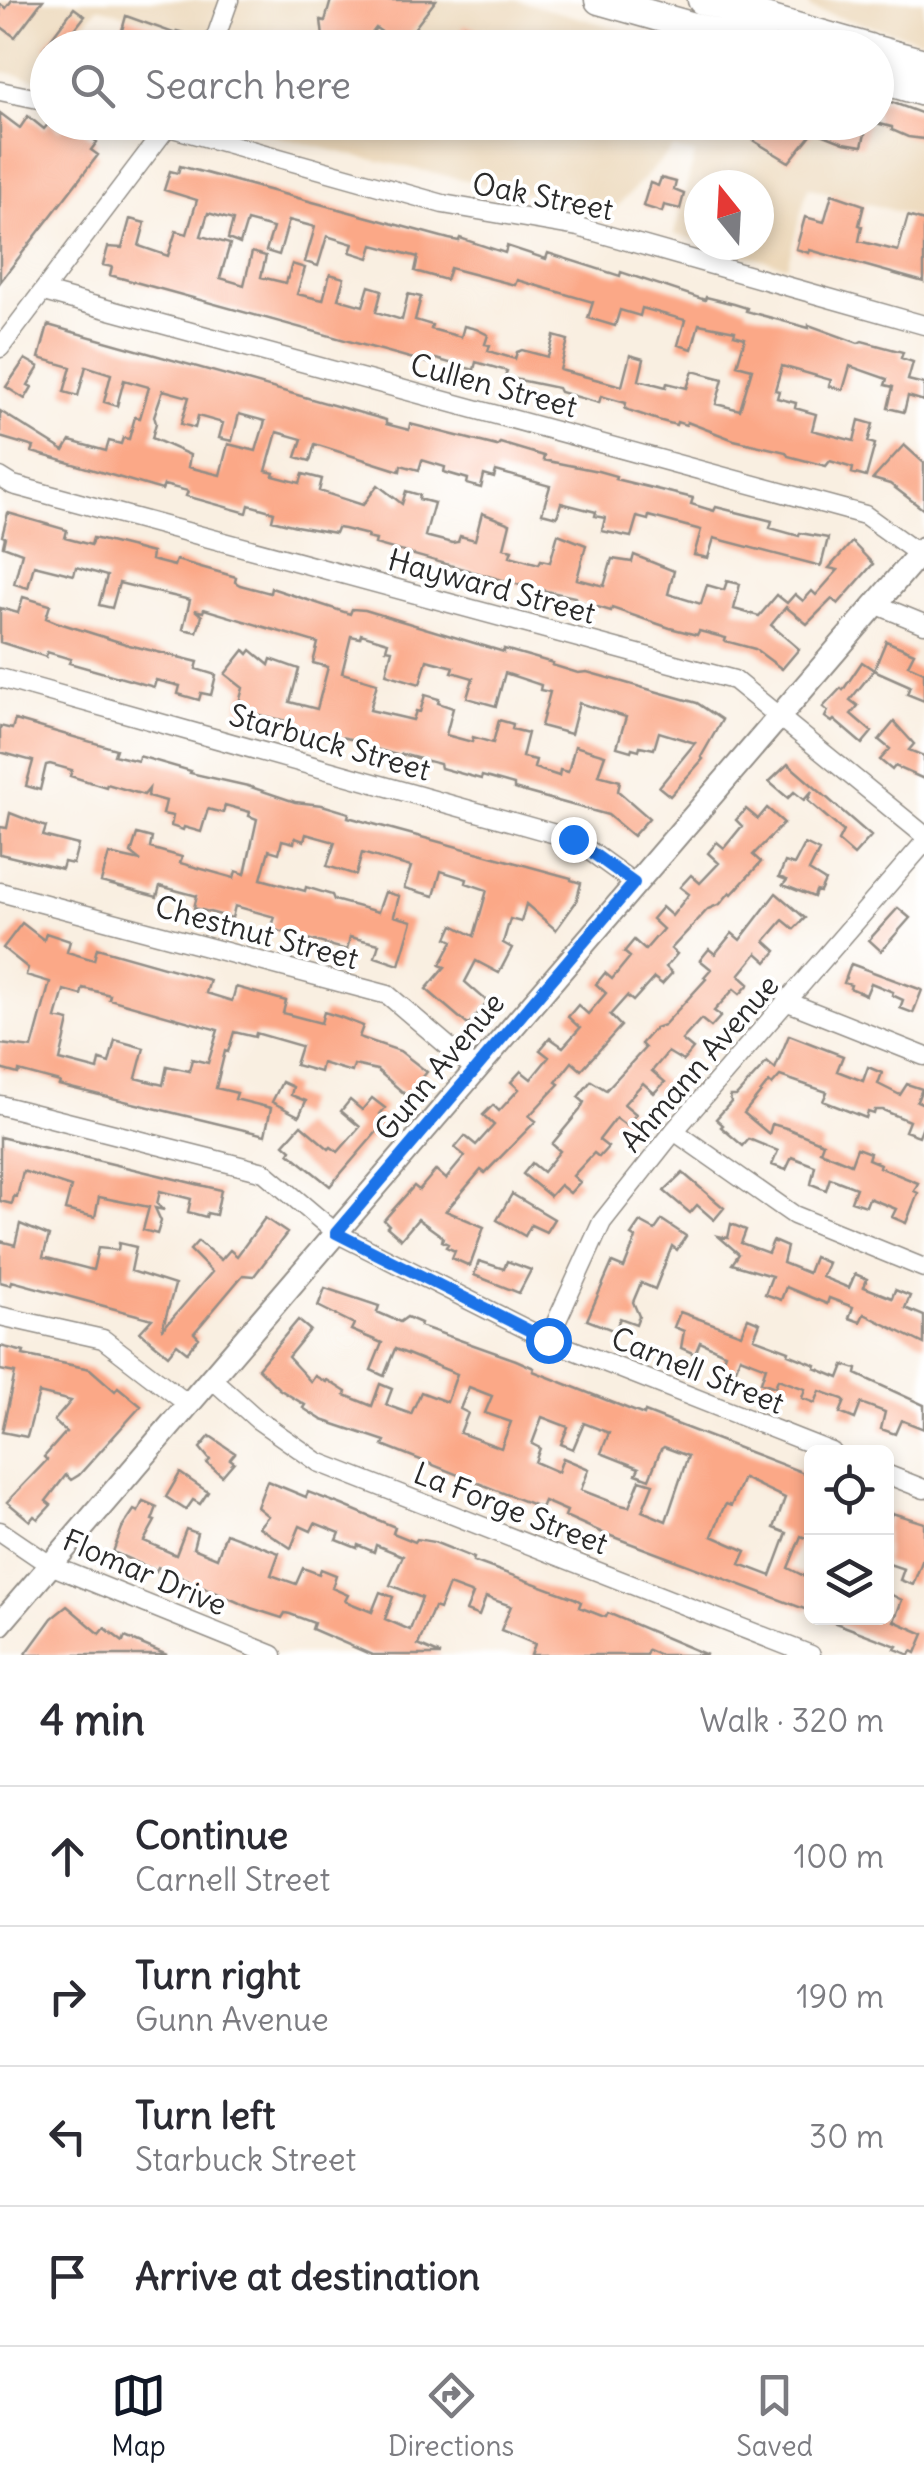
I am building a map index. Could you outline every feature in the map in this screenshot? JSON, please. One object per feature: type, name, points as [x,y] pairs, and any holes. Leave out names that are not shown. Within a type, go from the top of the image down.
[{"type":"main road","points":[[599,0],[774,29]]},
{"type":"main road","points":[[702,0],[774,29]]},
{"type":"main road","points":[[894,55],[924,63]]},
{"type":"main road","points":[[894,83],[924,92]]},
{"type":"street","points":[[218,30],[228,0]]},
{"type":"street","points":[[0,90],[30,97]]},
{"type":"street","points":[[0,348],[153,140]]},
{"type":"street","name":"Oak Street","points":[[220,140],[444,204],[578,227],[924,325]]},
{"type":"street","name":"Cullen Street","points":[[44,292],[865,514],[922,551]]},
{"type":"street","name":"Hayward Street","points":[[0,476],[13,484],[734,680],[924,839]]},
{"type":"street","name":"Gunn Avenue","points":[[0,1624],[922,551]]},
{"type":"street","points":[[875,604],[924,624]]},
{"type":"street","name":"Starbuck Street","points":[[0,678],[573,839],[634,883]]},
{"type":"street","name":"Ahmann Avenue","points":[[548,1340],[602,1222],[674,1130],[788,1002],[924,839]]},
{"type":"street","name":"Chestnut Street","points":[[0,892],[388,995],[476,1070]]},
{"type":"street","points":[[788,1002],[924,1056]]},
{"type":"street","name":"Carnell Street","points":[[0,1105],[264,1172],[336,1233],[548,1340],[814,1445]]},
{"type":"street","points":[[674,1130],[794,1216],[924,1268]]},
{"type":"street","points":[[0,1316],[102,1339],[189,1405]]},
{"type":"street","name":"La Forge Street","points":[[211,1378],[258,1420],[318,1462],[811,1655]]},
{"type":"street","points":[[894,1477],[924,1489]]},
{"type":"street","name":"Flomar Drive","points":[[0,1532],[50,1566],[273,1655]]},
{"type":"shaded area","points":[[0,0],[515,0],[624,30],[182,30],[98,7],[79,30],[30,30],[30,78],[0,71]]},
{"type":"shaded area","points":[[806,0],[924,0],[924,41],[894,30],[811,9]]},
{"type":"shaded area","points":[[894,106],[924,114],[924,219],[808,187],[787,266],[766,260],[774,260],[774,170],[691,170],[695,154],[673,148],[612,212],[291,140],[894,140]]},
{"type":"shaded area","points":[[684,196],[684,237],[674,234]]},
{"type":"building","points":[[12,0],[43,0],[15,37],[0,26],[0,4],[6,8]]},
{"type":"building","points":[[331,0],[436,0],[413,30],[322,30],[321,20],[325,21]]},
{"type":"building","points":[[74,8],[85,16],[74,30],[58,30]]},
{"type":"building","points":[[126,16],[165,30],[122,30]]},
{"type":"building","points":[[894,103],[924,114],[924,139],[894,131]]},
{"type":"building","points":[[0,113],[20,128],[30,118],[30,140],[94,140],[97,142],[91,150],[98,155],[0,282]]},
{"type":"building","points":[[755,140],[807,140],[789,162]]},
{"type":"building","points":[[836,140],[864,140],[862,146]]},
{"type":"building","points":[[180,166],[505,253],[507,246],[546,259],[548,253],[705,300],[706,297],[747,308],[746,311],[809,325],[858,343],[903,352],[901,358],[913,362],[908,380],[924,384],[924,401],[908,396],[904,412],[888,408],[893,387],[885,385],[887,379],[850,366],[843,390],[829,386],[831,380],[782,366],[775,390],[779,391],[777,398],[816,414],[812,430],[854,441],[859,420],[873,424],[868,442],[875,444],[866,477],[830,461],[826,466],[687,422],[676,425],[658,420],[625,409],[626,403],[601,396],[599,403],[560,392],[558,388],[505,377],[507,371],[476,362],[474,370],[436,359],[428,363],[110,275],[112,267],[103,265],[108,247],[122,248],[130,219],[145,223],[139,246],[168,256],[176,231],[187,234],[197,200],[164,190],[170,171],[178,173]],"holes":[[[208,213],[233,220],[228,239],[240,244],[247,221],[273,228],[266,251],[279,255],[289,220],[315,227],[305,262],[318,266],[327,236],[353,244],[350,252],[369,258],[373,245],[418,257],[415,271],[446,280],[450,268],[515,285],[517,280],[593,302],[588,318],[615,326],[620,310],[640,316],[642,308],[685,320],[678,345],[692,349],[699,324],[735,331],[734,335],[745,338],[737,365],[752,369],[740,410],[716,404],[723,379],[693,371],[687,388],[667,383],[666,387],[639,380],[644,359],[630,355],[622,386],[560,370],[568,340],[554,336],[548,357],[522,350],[515,359],[488,351],[488,335],[476,329],[464,326],[461,337],[415,320],[421,297],[408,294],[402,320],[376,312],[382,290],[369,286],[363,306],[338,299],[344,278],[330,274],[323,300],[297,294],[305,268],[292,264],[286,283],[261,277],[266,256],[252,252],[244,285],[220,278],[230,244],[201,236]]]},
{"type":"building","points":[[661,178],[676,182],[674,190],[684,194],[680,209],[664,205],[662,212],[643,206],[650,183],[658,186]]},
{"type":"building","points":[[832,194],[864,205],[859,241],[898,251],[908,216],[924,221],[924,282],[796,249],[805,217],[824,222]]},
{"type":"building","points":[[48,325],[386,420],[386,424],[409,430],[410,424],[497,446],[500,443],[544,456],[543,460],[693,498],[691,504],[714,511],[716,507],[772,521],[770,528],[828,538],[821,566],[714,538],[708,558],[694,555],[701,530],[649,516],[648,520],[637,517],[631,537],[602,531],[605,518],[595,516],[596,512],[561,503],[557,517],[542,513],[550,486],[496,471],[494,478],[484,475],[481,488],[467,484],[468,479],[444,472],[445,467],[422,460],[419,470],[401,465],[400,471],[315,444],[310,461],[296,457],[302,439],[277,432],[266,471],[274,473],[273,476],[300,483],[303,474],[322,479],[319,491],[363,505],[378,485],[402,504],[406,491],[420,495],[419,499],[434,503],[425,536],[452,543],[458,542],[460,536],[475,540],[482,513],[510,524],[504,548],[512,550],[510,556],[539,564],[541,560],[550,562],[558,534],[586,545],[577,579],[604,586],[612,559],[632,562],[634,555],[674,571],[668,594],[701,604],[707,585],[724,590],[727,581],[740,584],[734,609],[759,616],[777,595],[787,603],[795,594],[803,601],[812,591],[816,595],[838,570],[829,568],[852,542],[873,564],[838,604],[832,599],[807,624],[786,607],[771,625],[799,649],[782,669],[755,649],[725,641],[726,638],[670,628],[612,608],[611,611],[577,601],[575,597],[375,544],[376,540],[367,538],[368,535],[337,528],[335,533],[296,526],[272,520],[274,512],[249,505],[247,513],[186,496],[188,491],[164,485],[162,490],[32,452],[34,447],[0,437],[0,411],[64,451],[70,441],[106,451],[109,441],[121,444],[123,438],[129,439],[149,387],[124,380],[117,406],[104,402],[111,374],[86,366],[78,396],[64,392],[71,367],[39,358]],"holes":[[[163,390],[189,397],[181,424],[195,428],[198,416],[223,423],[219,438],[232,441],[239,414],[265,421],[256,451],[228,444],[220,475],[188,467],[190,455],[152,438]]]},
{"type":"building","points":[[25,359],[39,367],[25,399],[6,387]]},
{"type":"building","points":[[904,445],[924,463],[924,510],[890,484],[873,479]]},
{"type":"building","points":[[8,513],[67,530],[65,538],[91,545],[93,538],[133,548],[152,553],[151,560],[174,566],[176,560],[236,577],[235,582],[240,585],[270,593],[271,588],[350,614],[352,609],[365,610],[578,673],[587,672],[697,703],[722,720],[703,759],[670,796],[659,787],[695,743],[659,732],[654,749],[640,746],[639,750],[631,751],[617,747],[626,717],[579,703],[571,734],[541,726],[550,692],[540,690],[541,685],[505,673],[496,706],[467,698],[473,678],[452,672],[454,667],[427,660],[420,684],[386,674],[392,650],[386,649],[388,642],[361,634],[360,638],[351,636],[342,673],[377,683],[370,710],[413,720],[425,695],[439,699],[438,703],[453,708],[446,735],[472,742],[473,737],[493,743],[499,720],[513,724],[512,729],[528,733],[522,757],[536,760],[534,768],[559,776],[560,770],[568,772],[575,746],[605,755],[598,775],[620,781],[618,791],[649,818],[633,836],[608,815],[514,789],[514,785],[237,710],[243,688],[225,674],[244,650],[248,654],[251,650],[269,665],[271,659],[299,669],[290,702],[317,709],[328,667],[313,663],[318,643],[204,609],[195,610],[202,616],[197,632],[183,629],[190,600],[119,583],[112,608],[99,605],[107,576],[76,567],[74,575],[34,565],[28,588],[14,584],[22,553],[3,546]]},
{"type":"building","points":[[23,597],[50,605],[46,618],[56,622],[198,662],[196,669],[216,675],[211,695],[201,693],[199,700],[178,694],[180,686],[156,680],[154,687],[69,663],[71,659],[47,652],[46,657],[0,642],[0,608],[18,613]]},
{"type":"building","points":[[886,641],[914,653],[908,665],[924,672],[924,701],[907,694],[910,686],[874,670]]},
{"type":"building","points":[[862,662],[874,670],[850,700],[858,706],[851,714],[872,732],[862,744],[825,717],[828,711],[823,707],[843,690]]},
{"type":"building","points":[[15,720],[116,749],[114,755],[138,761],[139,756],[295,802],[322,805],[349,813],[348,817],[571,878],[581,883],[576,902],[556,930],[526,904],[521,922],[510,919],[503,943],[512,948],[499,973],[476,961],[465,982],[488,1002],[468,1025],[426,989],[445,967],[440,965],[453,941],[447,938],[453,925],[474,936],[487,890],[441,871],[434,896],[404,888],[411,867],[362,853],[356,875],[327,866],[335,842],[306,834],[304,841],[282,840],[279,853],[269,850],[261,879],[305,891],[306,887],[332,895],[334,900],[378,912],[385,892],[399,896],[394,916],[412,921],[399,965],[375,957],[379,944],[350,937],[347,950],[271,929],[275,917],[235,906],[232,918],[194,908],[197,896],[160,886],[157,897],[101,882],[109,854],[141,861],[131,853],[137,834],[152,838],[150,848],[182,857],[180,863],[234,878],[236,871],[245,874],[257,819],[249,816],[250,812],[225,805],[223,813],[208,809],[201,832],[184,827],[183,830],[171,826],[173,816],[163,814],[166,801],[148,796],[149,789],[144,795],[107,784],[106,787],[70,776],[72,770],[50,764],[46,765],[40,790],[26,786],[33,761],[0,752],[0,726],[12,729]]},
{"type":"building","points":[[894,722],[914,744],[909,750],[924,756],[924,779],[895,766],[892,770],[880,760],[890,749],[879,740]]},
{"type":"building","points":[[788,764],[871,836],[854,855],[838,841],[843,831],[808,801],[812,791],[804,800],[794,792],[788,798],[769,782]]},
{"type":"building","points":[[767,808],[784,823],[753,855],[761,862],[732,894],[708,909],[671,949],[677,954],[666,967],[672,973],[662,984],[654,978],[633,1001],[627,996],[610,1015],[621,1026],[581,1070],[572,1062],[556,1082],[559,1084],[529,1116],[536,1121],[485,1173],[481,1170],[446,1211],[484,1227],[470,1266],[452,1258],[455,1251],[446,1247],[443,1237],[418,1219],[401,1239],[387,1227],[384,1220],[414,1186],[419,1190],[436,1170],[446,1179],[465,1156],[455,1148],[465,1136],[476,1145],[494,1125],[483,1115],[493,1105],[499,1111],[519,1089],[511,1082],[521,1071],[531,1079],[549,1057],[540,1050],[550,1038],[563,1047],[580,1028],[568,1017],[578,1005],[588,1014],[606,993],[596,984],[605,973],[612,979],[630,957],[624,952],[634,940],[645,950],[663,929],[652,919],[662,907],[672,916],[689,894],[680,887],[691,875],[700,883],[719,863],[708,853],[717,842],[724,848],[742,826],[736,820],[746,809],[758,819]]},
{"type":"building","points":[[10,813],[46,827],[43,836],[78,845],[73,864],[64,862],[62,869],[0,854],[0,827],[7,828]]},
{"type":"building","points":[[805,844],[819,851],[809,871],[825,881],[814,897],[783,885],[787,880],[779,877],[785,862],[794,865]]},
{"type":"building","points":[[776,893],[805,918],[794,929],[783,920],[765,941],[776,951],[767,962],[757,953],[739,975],[749,984],[740,994],[734,989],[714,1011],[721,1016],[711,1027],[701,1019],[682,1040],[693,1049],[683,1061],[668,1052],[652,1071],[665,1082],[654,1093],[643,1083],[624,1104],[636,1114],[627,1126],[616,1118],[599,1140],[608,1147],[599,1157],[594,1153],[573,1176],[580,1182],[570,1193],[560,1185],[550,1196],[523,1174],[532,1163],[543,1172],[560,1151],[552,1144],[580,1110],[584,1102],[578,1097],[591,1081],[606,1090],[645,1048],[641,1044],[655,1028],[664,1025],[706,979],[711,969],[700,960],[709,949],[715,954],[732,933],[740,940]]},
{"type":"building","points":[[898,908],[910,918],[881,951],[869,940]]},
{"type":"building","points":[[22,923],[44,940],[46,933],[70,941],[67,952],[94,960],[97,948],[210,980],[206,993],[232,1001],[236,987],[286,1001],[283,1013],[321,1023],[324,1012],[340,1017],[363,1026],[359,1037],[400,1051],[427,1072],[407,1096],[377,1070],[354,1065],[352,1072],[322,1063],[320,1072],[295,1065],[301,1046],[256,1033],[255,1037],[234,1032],[216,1088],[237,1093],[235,1099],[271,1108],[265,1135],[0,1069],[0,1044],[32,1048],[50,982],[26,975],[28,968],[3,948]],"holes":[[[83,988],[110,995],[109,999],[218,1030],[208,1063],[192,1059],[189,1071],[167,1066],[163,1085],[136,1078],[144,1048],[115,1040],[109,1063],[100,1060],[98,1070],[60,1060],[69,1021],[56,1018],[64,990],[81,995]]]},
{"type":"building","points":[[851,964],[922,990],[913,1013],[900,1008],[903,1000],[893,992],[871,983],[866,995],[850,988],[844,983]]},
{"type":"building","points":[[789,1035],[843,1056],[837,1071],[863,1081],[868,1067],[882,1073],[878,1084],[900,1095],[907,1084],[922,1089],[917,1101],[924,1104],[919,1136],[905,1131],[909,1121],[883,1110],[868,1112],[866,1118],[823,1101],[827,1092],[780,1076],[772,1085],[769,1082],[744,1113],[769,1134],[772,1124],[786,1128],[823,1143],[820,1151],[851,1164],[857,1148],[870,1153],[868,1159],[880,1164],[879,1167],[918,1183],[906,1223],[892,1217],[896,1209],[869,1198],[866,1206],[851,1201],[856,1188],[830,1178],[826,1190],[811,1184],[815,1166],[792,1157],[786,1170],[772,1165],[778,1151],[749,1139],[743,1146],[716,1119],[731,1102],[730,1096],[736,1096],[767,1062],[775,1069]]},
{"type":"building","points":[[282,1082],[293,1087],[291,1095],[306,1101],[299,1116],[272,1102]]},
{"type":"building","points":[[372,1098],[385,1108],[380,1114],[387,1120],[330,1186],[289,1153],[291,1150],[284,1144],[301,1125],[338,1152],[360,1127],[341,1111],[350,1100],[362,1110]]},
{"type":"building","points":[[0,1137],[221,1190],[216,1215],[207,1213],[206,1217],[188,1212],[191,1199],[160,1191],[157,1204],[164,1210],[155,1208],[161,1221],[157,1234],[143,1230],[149,1207],[99,1197],[95,1217],[65,1210],[71,1187],[23,1171],[12,1204],[0,1201]]},
{"type":"building","points":[[683,1173],[724,1208],[714,1220],[697,1205],[690,1213],[664,1191]]},
{"type":"building","points":[[512,1194],[554,1219],[546,1232],[531,1225],[525,1236],[497,1220]]},
{"type":"building","points":[[265,1218],[287,1233],[254,1276],[243,1275],[194,1333],[199,1338],[187,1352],[177,1344],[168,1355],[140,1332],[152,1319],[12,1281],[11,1285],[0,1282],[0,1241],[15,1245],[20,1224],[49,1236],[43,1257],[93,1270],[98,1248],[118,1250],[119,1243],[136,1247],[131,1271],[175,1285],[162,1330],[212,1272],[190,1250],[198,1241],[221,1260],[230,1250],[237,1256]]},
{"type":"building","points":[[662,1220],[686,1236],[677,1250],[672,1246],[655,1289],[641,1283],[633,1302],[639,1316],[636,1324],[620,1318],[615,1331],[587,1320],[612,1263],[624,1268],[636,1238],[631,1235],[640,1222],[655,1230]]},
{"type":"building","points":[[731,1224],[746,1230],[741,1243],[768,1253],[773,1241],[787,1247],[783,1263],[808,1273],[814,1257],[828,1263],[822,1277],[849,1288],[855,1274],[867,1279],[864,1287],[892,1298],[895,1290],[910,1296],[905,1308],[924,1316],[924,1344],[864,1314],[860,1322],[849,1318],[853,1307],[829,1298],[827,1304],[786,1287],[781,1300],[765,1294],[772,1276],[732,1264],[739,1254],[718,1236],[728,1238]]},
{"type":"building","points":[[479,1261],[504,1269],[507,1261],[531,1270],[519,1293],[474,1275]]},
{"type":"building","points":[[325,1288],[379,1306],[377,1312],[400,1322],[407,1317],[421,1323],[420,1326],[516,1360],[534,1368],[533,1371],[644,1415],[645,1412],[804,1473],[804,1537],[801,1536],[788,1568],[804,1576],[804,1609],[603,1533],[565,1516],[567,1511],[544,1501],[541,1508],[383,1445],[385,1441],[322,1420],[279,1389],[258,1368],[298,1320],[310,1330],[288,1357],[311,1382],[315,1376],[327,1380],[345,1395],[372,1406],[380,1384],[392,1389],[386,1405],[411,1414],[421,1392],[447,1402],[457,1374],[395,1349],[384,1376],[371,1370],[382,1343],[351,1330],[354,1324],[318,1306]],"holes":[[[469,1387],[492,1396],[485,1413],[511,1422],[501,1448],[460,1433],[468,1413],[460,1409]],[[542,1417],[568,1427],[561,1444],[573,1449],[584,1423],[609,1433],[601,1453],[639,1468],[636,1474],[649,1479],[664,1447],[688,1456],[666,1521],[642,1511],[653,1484],[640,1480],[629,1507],[581,1490],[589,1469],[563,1458],[558,1472],[535,1462],[540,1448],[532,1444]],[[743,1478],[785,1498],[774,1528],[787,1533],[771,1576],[740,1564],[746,1551],[712,1536]]]},
{"type":"building","points":[[680,1312],[741,1334],[748,1318],[760,1323],[754,1338],[789,1351],[788,1354],[816,1365],[815,1368],[839,1378],[844,1365],[857,1369],[856,1374],[924,1405],[924,1429],[901,1420],[895,1434],[881,1429],[885,1412],[861,1403],[855,1419],[840,1413],[843,1399],[820,1391],[815,1403],[802,1398],[805,1389],[778,1379],[775,1387],[761,1382],[766,1367],[740,1357],[735,1371],[721,1365],[725,1353],[700,1342],[695,1354],[681,1348],[684,1331],[674,1327]]},
{"type":"building","points":[[0,1346],[24,1352],[23,1355],[90,1369],[115,1391],[118,1387],[141,1406],[79,1475],[71,1480],[66,1475],[46,1501],[51,1505],[38,1519],[34,1516],[30,1521],[7,1502],[47,1460],[44,1457],[66,1432],[54,1421],[71,1401],[39,1393],[27,1437],[2,1432],[15,1373],[0,1370]]},
{"type":"building","points":[[210,1436],[235,1453],[230,1459],[234,1462],[222,1476],[207,1463],[210,1460],[200,1448]]},
{"type":"building","points":[[180,1473],[208,1492],[200,1504],[193,1500],[186,1510],[166,1497]]},
{"type":"building","points":[[267,1481],[306,1497],[308,1492],[342,1505],[395,1527],[393,1533],[415,1542],[434,1542],[474,1558],[473,1561],[574,1598],[581,1602],[579,1607],[606,1617],[608,1613],[707,1655],[660,1655],[648,1650],[646,1655],[531,1655],[535,1644],[501,1630],[511,1606],[486,1597],[479,1616],[466,1611],[473,1594],[449,1585],[439,1609],[434,1607],[418,1645],[441,1655],[372,1655],[312,1629],[314,1623],[290,1614],[285,1613],[282,1618],[251,1608],[158,1567],[156,1571],[113,1552],[122,1528],[143,1501],[157,1507],[152,1520],[155,1521],[144,1541],[176,1555],[186,1529],[197,1533],[193,1548],[217,1558],[226,1533],[279,1553],[271,1575],[296,1584],[303,1568],[319,1574],[321,1569],[336,1575],[332,1588],[348,1595],[345,1601],[372,1612],[380,1592],[393,1597],[385,1619],[410,1630],[422,1598],[390,1585],[403,1556],[376,1545],[374,1552],[358,1545],[357,1548],[337,1540],[340,1533],[315,1523],[311,1531],[300,1526],[291,1548],[259,1527],[268,1516],[257,1507]]},
{"type":"building","points":[[894,1514],[924,1523],[924,1556],[913,1585],[900,1580],[904,1569],[894,1566]]},
{"type":"building","points":[[894,1596],[902,1600],[894,1621]]},
{"type":"building","points":[[67,1606],[100,1634],[105,1628],[123,1642],[125,1637],[167,1655],[25,1655],[52,1618]]},
{"type":"building","points":[[894,1621],[924,1634],[916,1653],[912,1651],[910,1655],[895,1649],[897,1646],[841,1625],[894,1625]]},
{"type":"route","points":[[548,1340],[336,1233],[634,883],[573,839]]}]
